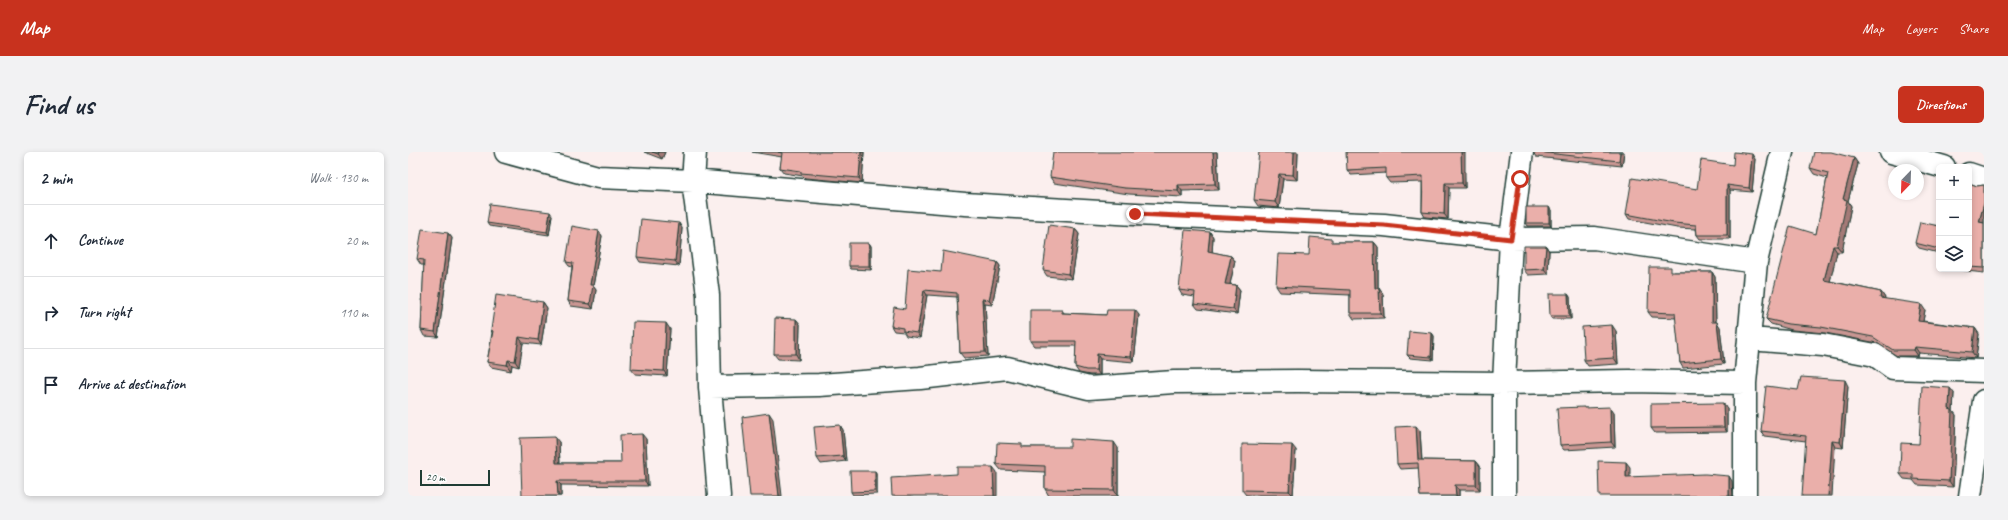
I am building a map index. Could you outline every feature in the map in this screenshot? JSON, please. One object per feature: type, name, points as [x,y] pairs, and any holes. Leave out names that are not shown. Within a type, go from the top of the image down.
[{"type":"street","points":[[506,152],[598,177],[693,181],[988,205],[1143,215],[1384,225],[1511,239],[1594,238],[1756,262]]},
{"type":"street","points":[[695,152],[693,181],[708,295],[710,387],[719,496]]},
{"type":"street","points":[[1504,496],[1504,383],[1511,239],[1520,179],[1522,152]]},
{"type":"street","points":[[1745,496],[1745,383],[1756,262],[1782,152]]},
{"type":"street","points":[[1891,152],[1936,165]]},
{"type":"street","points":[[1972,175],[1984,179]]},
{"type":"street","points":[[1750,339],[1823,345],[1875,355],[1893,368],[1984,371]]},
{"type":"street","points":[[710,387],[819,385],[920,378],[1006,368],[1089,388],[1174,382],[1298,381],[1504,383],[1629,381],[1745,383]]},
{"type":"street","points":[[1970,496],[1984,401]]},
{"type":"building","points":[[778,152],[861,152],[859,178],[801,173],[801,171],[780,168],[782,153]]},
{"type":"building","points":[[1053,152],[1213,152],[1215,184],[1178,185],[1178,191],[1125,188],[1050,177]]},
{"type":"building","points":[[1259,152],[1294,152],[1293,175],[1279,174],[1275,202],[1254,200]]},
{"type":"building","points":[[1346,152],[1461,152],[1462,183],[1445,183],[1444,214],[1422,212],[1423,176],[1386,178],[1386,168],[1347,170]]},
{"type":"building","points":[[1538,152],[1620,152],[1619,161]]},
{"type":"building","points":[[1734,152],[1752,154],[1749,188],[1727,185],[1727,235],[1697,235],[1696,225],[1674,223],[1626,214],[1632,178],[1697,189],[1701,160],[1733,165]]},
{"type":"building","points":[[1814,152],[1831,152],[1854,158],[1843,199],[1847,200],[1837,246],[1833,246],[1824,280],[1881,292],[1880,298],[1921,304],[1918,321],[1975,328],[1972,352],[1915,347],[1914,350],[1893,350],[1873,337],[1821,327],[1788,324],[1766,319],[1790,226],[1816,234],[1828,173],[1810,168]]},
{"type":"building","points":[[1972,184],[1977,186],[1984,185],[1984,203],[1979,222],[1984,223],[1984,268],[1972,267]]},
{"type":"building","points":[[490,204],[550,212],[547,232],[487,223]]},
{"type":"building","points":[[1526,207],[1549,207],[1549,223],[1526,223]]},
{"type":"building","points":[[641,219],[679,223],[675,261],[637,257]]},
{"type":"building","points":[[1920,222],[1936,225],[1936,248],[1915,243]]},
{"type":"building","points":[[1049,225],[1075,229],[1068,274],[1043,270]]},
{"type":"building","points":[[572,226],[599,231],[590,285],[593,285],[590,304],[568,301],[573,263],[566,262]]},
{"type":"building","points":[[422,229],[448,233],[435,332],[421,330],[424,260],[417,259]]},
{"type":"building","points":[[1185,230],[1210,232],[1208,251],[1231,256],[1225,284],[1236,285],[1233,309],[1194,304],[1195,292],[1179,290]]},
{"type":"building","points":[[1310,237],[1332,239],[1332,242],[1374,242],[1375,288],[1379,288],[1380,313],[1350,313],[1350,290],[1276,286],[1278,254],[1309,255]]},
{"type":"building","points":[[849,243],[869,243],[869,266],[849,266]]},
{"type":"building","points":[[1524,246],[1546,246],[1544,269],[1524,270]]},
{"type":"building","points":[[943,251],[997,262],[989,300],[982,299],[985,352],[960,353],[957,293],[924,290],[917,333],[903,331],[903,328],[891,326],[894,307],[905,309],[908,269],[941,272]]},
{"type":"building","points":[[1649,267],[1671,267],[1671,272],[1712,272],[1712,322],[1717,322],[1721,359],[1680,363],[1675,313],[1648,312]]},
{"type":"building","points":[[1549,294],[1568,294],[1569,316],[1550,316]]},
{"type":"building","points":[[496,295],[543,302],[538,340],[519,337],[515,361],[508,360],[507,365],[487,362],[493,331],[491,330]]},
{"type":"building","points":[[1030,310],[1062,310],[1062,313],[1106,315],[1107,310],[1135,310],[1131,357],[1097,354],[1096,370],[1086,370],[1075,367],[1076,341],[1030,341]]},
{"type":"building","points":[[775,318],[796,319],[796,354],[774,354]]},
{"type":"building","points":[[633,322],[666,323],[664,371],[631,369]]},
{"type":"building","points":[[1612,325],[1614,358],[1584,360],[1582,327]]},
{"type":"building","points":[[1409,331],[1432,333],[1431,357],[1407,355]]},
{"type":"building","points":[[1801,377],[1845,380],[1840,442],[1832,441],[1828,496],[1802,496],[1806,436],[1761,431],[1766,386],[1798,390]]},
{"type":"building","points":[[1922,386],[1950,388],[1949,409],[1952,410],[1949,481],[1913,479],[1913,474],[1900,474],[1901,443],[1919,444]]},
{"type":"building","points":[[1723,403],[1724,427],[1651,428],[1651,404]]},
{"type":"building","points":[[1610,407],[1611,442],[1560,445],[1557,408]]},
{"type":"building","points":[[769,413],[779,496],[750,496],[742,417]]},
{"type":"building","points":[[840,425],[843,456],[817,458],[814,427]]},
{"type":"building","points":[[1416,426],[1418,460],[1476,461],[1476,485],[1455,485],[1456,496],[1420,496],[1418,463],[1397,464],[1395,427]]},
{"type":"building","points":[[642,434],[645,481],[557,481],[558,496],[522,496],[520,438],[555,437],[556,463],[621,463],[620,435]]},
{"type":"building","points":[[1070,439],[1114,442],[1114,490],[1045,489],[1045,466],[996,464],[997,443],[1022,444],[1022,447],[1070,447]]},
{"type":"building","points":[[1242,444],[1292,445],[1289,491],[1242,490]]},
{"type":"building","points":[[1598,461],[1626,462],[1626,477],[1705,474],[1729,476],[1729,496],[1599,496]]},
{"type":"building","points":[[957,467],[993,467],[994,496],[892,496],[891,478],[957,474]]},
{"type":"building","points":[[850,471],[875,471],[875,491],[851,492]]},
{"type":"route","points":[[1135,214],[1384,225],[1511,239],[1520,179]]}]
